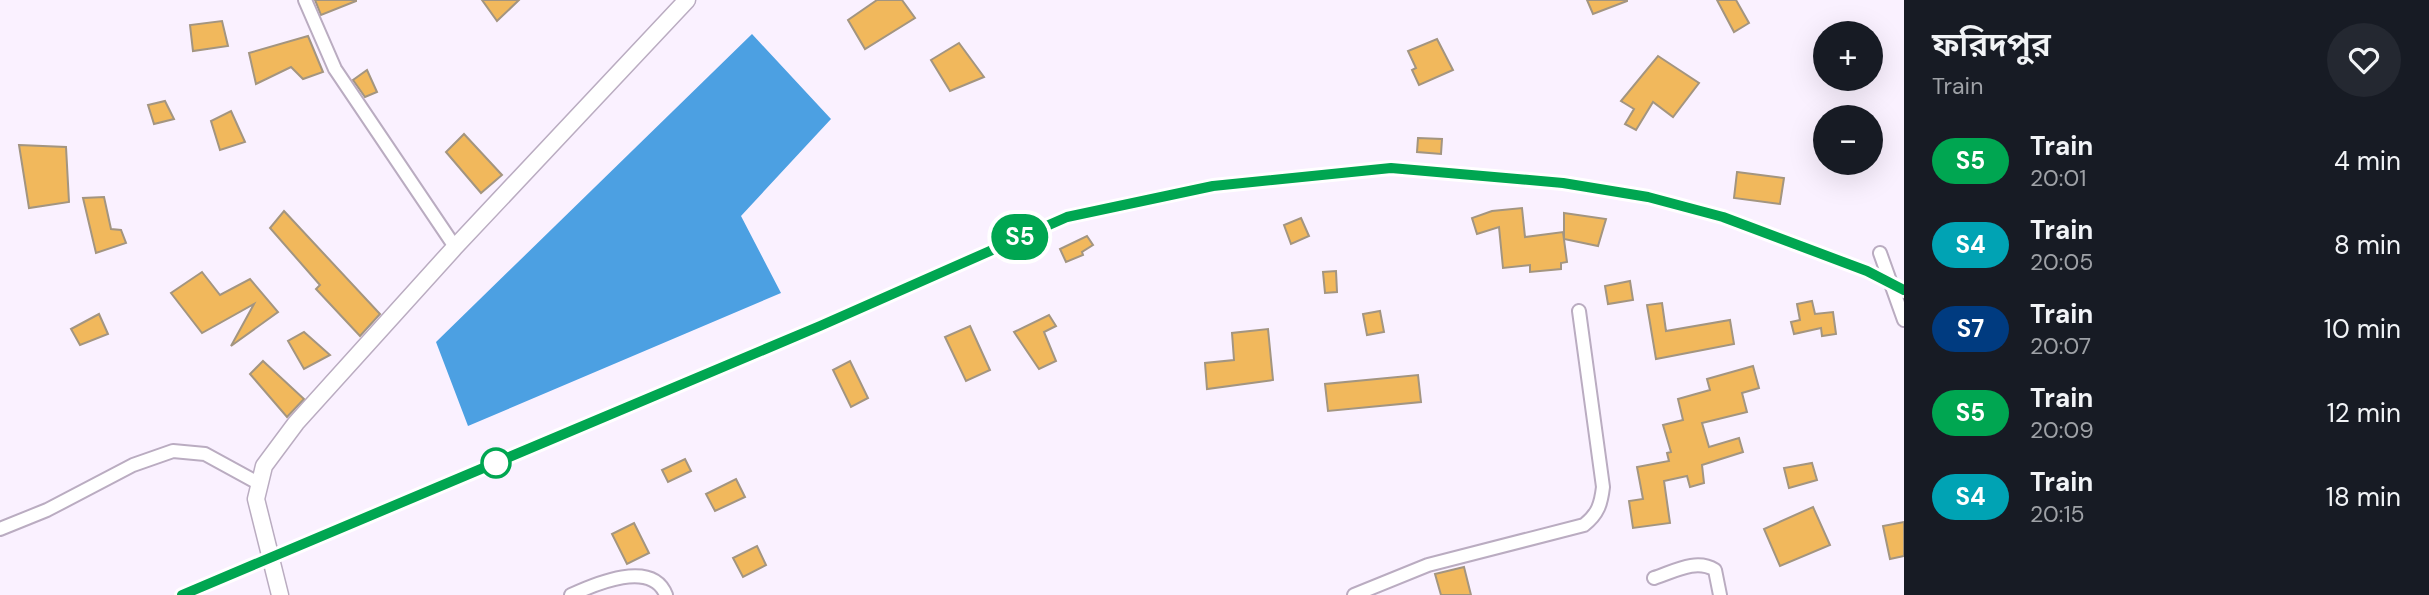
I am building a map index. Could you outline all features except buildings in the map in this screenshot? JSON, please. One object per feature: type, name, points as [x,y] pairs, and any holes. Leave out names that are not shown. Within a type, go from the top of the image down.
[{"type":"street","points":[[305,0],[335,69],[455,247]]},
{"type":"street","points":[[280,595],[263,536],[256,499],[264,466],[296,424],[455,247],[688,0]]},
{"type":"street","points":[[1880,253],[1904,320]]},
{"type":"street","points":[[1354,595],[1428,565],[1584,525],[1594,517],[1601,505],[1603,487],[1579,311]]},
{"type":"street","points":[[0,528],[47,510],[133,466],[173,451],[205,454],[258,483]]},
{"type":"street","points":[[1654,578],[1696,564],[1709,566],[1715,570],[1720,595]]},
{"type":"street","points":[[571,595],[603,580],[636,577],[653,580],[666,595]]},
{"type":"water","points":[[752,34],[831,119],[741,216],[781,293],[468,426],[436,342]]},
{"type":"railway","points":[[182,595],[820,326],[1067,217],[1213,186],[1391,168],[1563,183],[1648,197],[1722,217],[1867,271],[1904,290]]},
{"type":"train","name":"S5","points":[[182,595],[820,326],[1067,217],[1213,186],[1391,168],[1563,183],[1648,197],[1723,217],[1867,271],[1904,290]]}]
